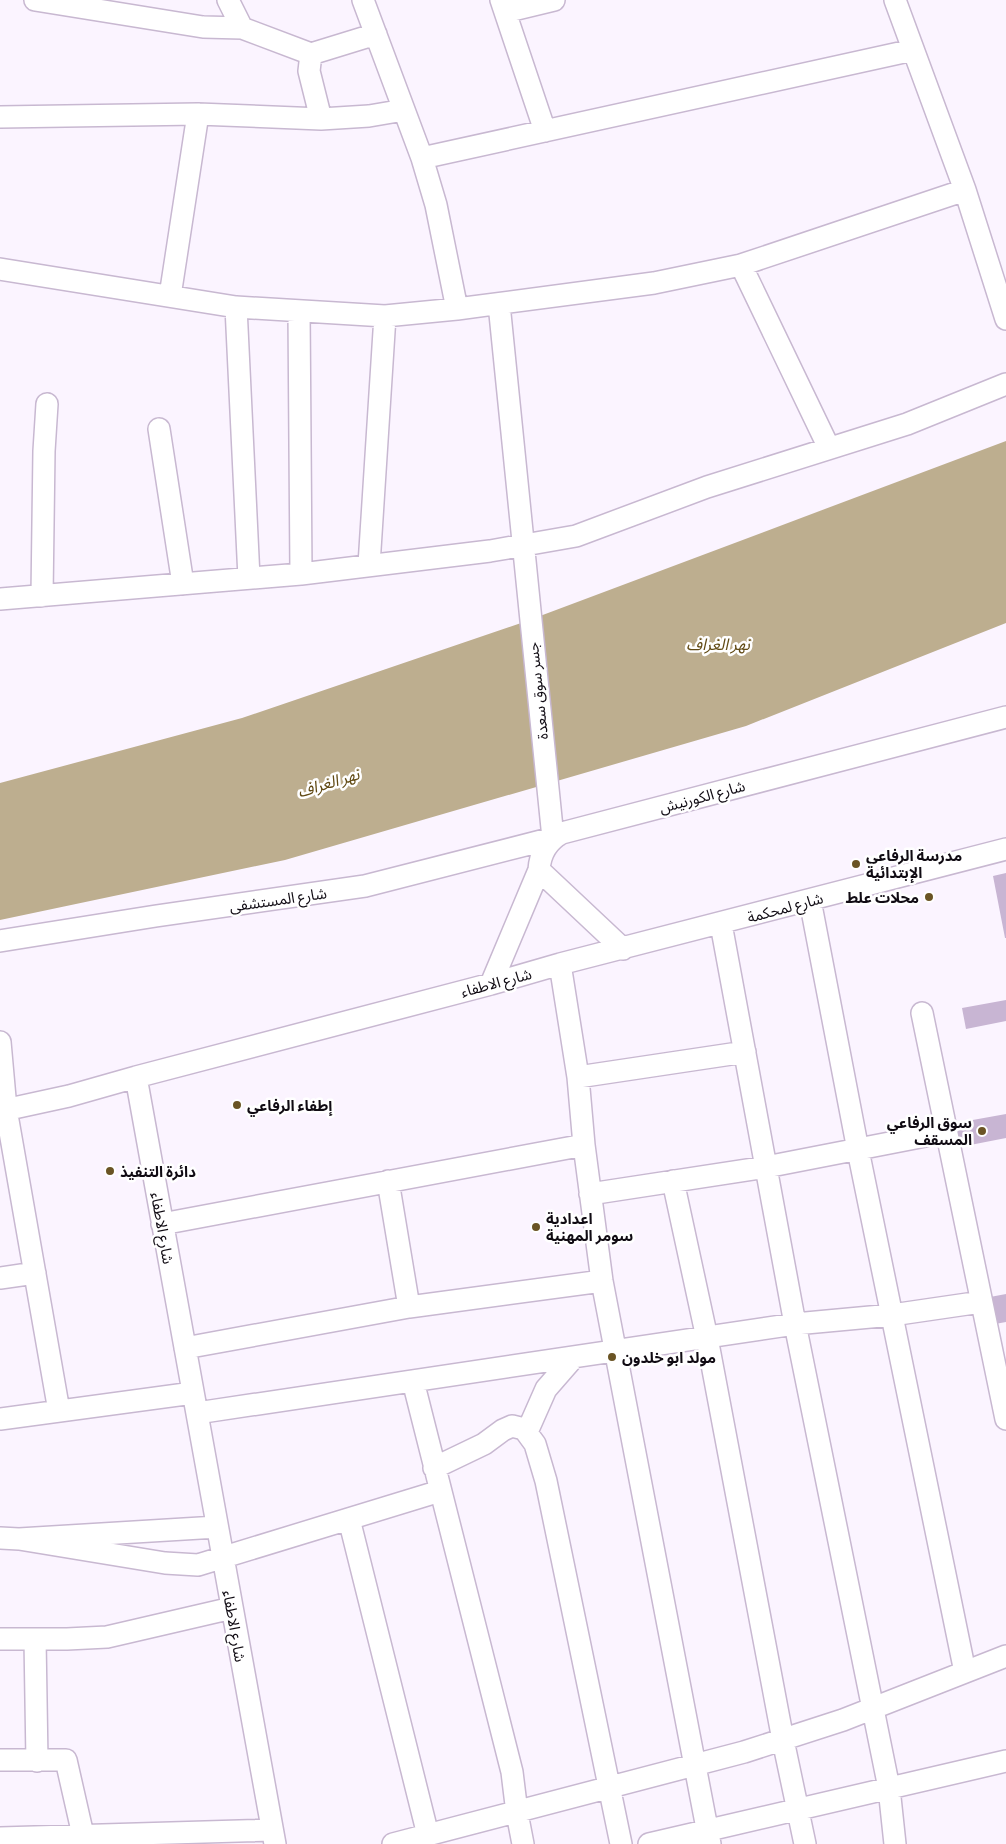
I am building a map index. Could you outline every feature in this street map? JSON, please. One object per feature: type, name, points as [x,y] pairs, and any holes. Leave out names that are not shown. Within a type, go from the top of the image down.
[{"type":"street","points":[[35,0],[203,27],[242,28],[311,54],[376,34]]},
{"type":"street","points":[[228,0],[242,28]]},
{"type":"street","points":[[363,0],[422,158],[436,205],[457,309]]},
{"type":"street","points":[[545,131],[503,6],[554,0]]},
{"type":"street","points":[[894,0],[965,190],[1006,319]]},
{"type":"street","points":[[422,158],[913,50]]},
{"type":"street","points":[[311,54],[309,71],[321,119]]},
{"type":"street","points":[[0,117],[198,114],[321,119],[369,116],[404,110]]},
{"type":"street","points":[[170,296],[198,114]]},
{"type":"street","points":[[0,269],[236,307],[385,316],[457,309],[654,284],[741,265],[965,190]]},
{"type":"street","points":[[741,265],[829,448]]},
{"type":"street","name":"جسر سوق سعدة","points":[[499,304],[553,838]]},
{"type":"street","points":[[236,307],[249,578]]},
{"type":"street","points":[[299,312],[301,574]]},
{"type":"street","points":[[370,566],[385,316]]},
{"type":"street","points":[[0,599],[301,574],[490,551],[576,536],[707,487],[907,424],[1006,384]]},
{"type":"street","points":[[42,596],[44,451],[47,404]]},
{"type":"street","points":[[159,429],[183,584]]},
{"type":"street","name":"شارع الكورنيش","points":[[553,838],[572,830],[1006,717]]},
{"type":"street","points":[[491,984],[539,870],[543,852],[553,838]]},
{"type":"street","name":"شارع المستشفى","points":[[0,941],[365,886],[553,838]]},
{"type":"street","name":"شارع لمحكمة","points":[[623,949],[1006,848]]},
{"type":"street","points":[[539,870],[623,949]]},
{"type":"street","points":[[810,900],[858,1150],[965,1672]]},
{"type":"street","points":[[721,924],[795,1324],[889,1788],[895,1844]]},
{"type":"street","name":"شارع الاطفاء","points":[[273,1837],[136,1078],[560,964],[623,949]]},
{"type":"street","points":[[560,964],[578,1077],[584,1145],[602,1281],[708,1837]]},
{"type":"street","points":[[922,1013],[1006,1419]]},
{"type":"street","points":[[0,1042],[3,1110],[60,1411]]},
{"type":"street","points":[[578,1077],[745,1052]]},
{"type":"street","points":[[3,1110],[69,1096],[136,1078]]},
{"type":"street","points":[[590,1194],[766,1167],[946,1132]]},
{"type":"street","points":[[162,1224],[584,1145]]},
{"type":"street","points":[[388,1181],[409,1307]]},
{"type":"street","points":[[673,1182],[707,1338],[783,1740],[799,1808],[805,1844]]},
{"type":"street","points":[[0,1278],[35,1273]]},
{"type":"street","points":[[185,1348],[409,1307],[602,1281]]},
{"type":"street","points":[[0,1419],[60,1411],[195,1403],[413,1381],[795,1324],[892,1315],[981,1302]]},
{"type":"street","points":[[528,1432],[546,1390],[573,1358]]},
{"type":"street","points":[[413,1381],[512,1772],[523,1844]]},
{"type":"street","points":[[434,1468],[484,1444],[503,1430],[512,1426],[520,1427],[528,1432],[537,1450],[546,1482],[621,1844]]},
{"type":"street","points":[[9,1539],[165,1563],[198,1566],[440,1491]]},
{"type":"street","points":[[349,1519],[428,1835]]},
{"type":"street","points":[[9,1539],[217,1527]]},
{"type":"street","points":[[0,1639],[67,1640],[108,1637],[232,1608]]},
{"type":"street","points":[[35,1639],[37,1760]]},
{"type":"street","points":[[393,1844],[744,1752],[872,1709],[1006,1656]]},
{"type":"street","points":[[0,1760],[66,1760],[84,1835]]},
{"type":"street","points":[[649,1844],[708,1837],[799,1808],[1006,1761]]},
{"type":"street","points":[[0,1838],[84,1835],[273,1837]]},
{"type":"water","name":"نهر الغراف","points":[[1006,441],[1006,623],[746,726],[285,860],[0,920],[0,783],[242,718],[524,622]]},
{"type":"building","points":[[1006,873],[1006,938],[1005,938],[993,876]]},
{"type":"building","points":[[1006,1000],[1006,1021],[966,1029],[962,1008]]},
{"type":"building","name":"سوق الرفاعي المسقف","points":[[1006,1114],[1006,1138],[960,1147],[956,1123]]},
{"type":"building","points":[[1006,1294],[1006,1322],[995,1324],[990,1297]]},
{"type":"place","name":"مدرسة الرفاعي الإبتدائية","points":[[856,864]]},
{"type":"place","name":"محلات علط","points":[[929,897]]},
{"type":"place","name":"إطفاء الرفاعي","points":[[237,1105]]},
{"type":"place","name":"سوق الرفاعي المسقف","points":[[982,1131]]},
{"type":"place","name":"دائرة التنفيذ","points":[[110,1171]]},
{"type":"place","name":"اعدادية سومر المهنية","points":[[536,1227]]},
{"type":"place","name":"مولد ابو خلدون","points":[[612,1357]]}]
